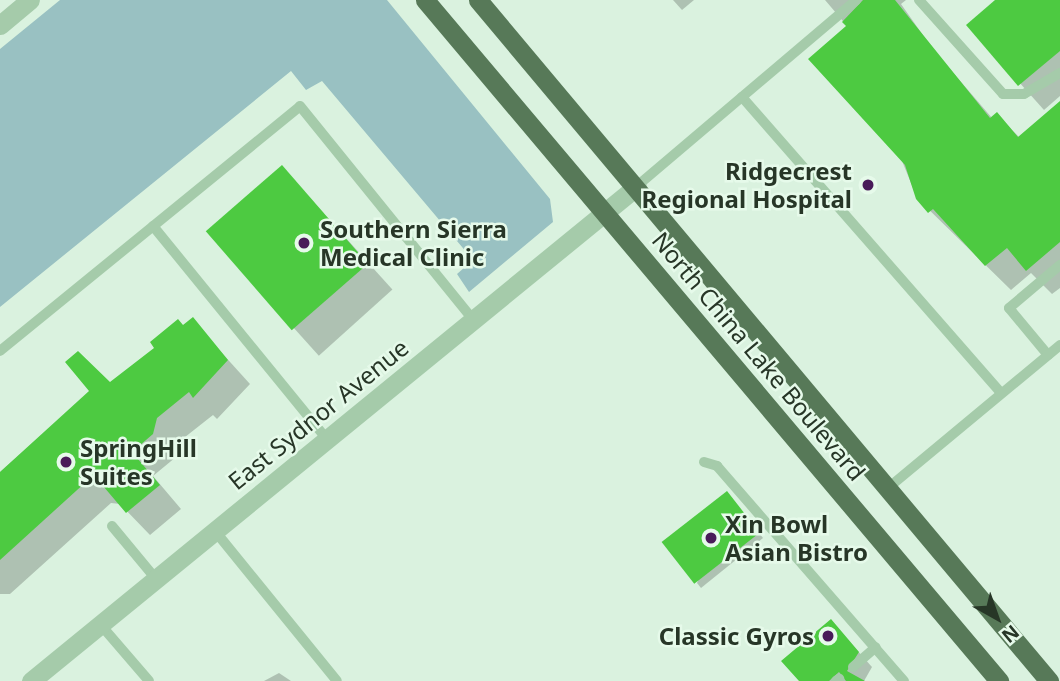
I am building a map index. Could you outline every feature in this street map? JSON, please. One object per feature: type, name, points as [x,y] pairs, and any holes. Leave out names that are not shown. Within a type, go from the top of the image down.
[{"type":"main road","name":"North China Lake Boulevard","points":[[425,0],[999,681]]},
{"type":"main road","name":"North China Lake Boulevard","points":[[478,0],[637,186],[1049,681]]},
{"type":"street","points":[[0,25],[30,0]]},
{"type":"street","name":"East Sydnor Avenue","points":[[32,681],[637,186]]},
{"type":"lane","points":[[637,186],[856,0]]},
{"type":"lane","points":[[919,0],[1003,94],[1024,94],[1060,73]]},
{"type":"lane","points":[[742,97],[1001,393]]},
{"type":"lane","points":[[0,351],[300,106],[473,320]]},
{"type":"lane","points":[[153,226],[327,439]]},
{"type":"lane","points":[[1048,355],[1009,307],[1060,265]]},
{"type":"lane","points":[[888,488],[1060,345]]},
{"type":"lane","points":[[704,462],[718,466],[904,681]]},
{"type":"lane","points":[[112,526],[156,579]]},
{"type":"lane","points":[[215,531],[337,681]]},
{"type":"lane","points":[[100,624],[149,681]]},
{"type":"lane","points":[[853,667],[876,647]]},
{"type":"shaded area","points":[[60,0],[387,0],[550,199],[553,222],[469,292],[457,274],[473,260],[322,81],[306,90],[291,71],[0,307],[0,49]]},
{"type":"building","points":[[863,0],[895,0],[990,118],[997,112],[1018,137],[1060,101],[1060,242],[1026,271],[1007,248],[985,266],[933,209],[928,213],[916,199],[905,165],[808,59],[846,26],[842,22]]},
{"type":"building","points":[[995,0],[1060,0],[1060,51],[1018,86],[966,25]]},
{"type":"building","points":[[282,165],[368,264],[292,330],[206,231]]},
{"type":"building","name":"SpringHill Suites","points":[[193,317],[228,360],[193,398],[189,392],[157,418],[153,434],[132,452],[160,485],[126,513],[98,480],[91,486],[87,481],[0,560],[0,472],[89,391],[65,362],[78,351],[110,382],[154,348],[150,342],[178,319],[183,325]]},
{"type":"building","name":"Xin Bowl Asian Bistro","points":[[727,491],[760,533],[694,584],[662,542]]},
{"type":"building","name":"Classic Gyros","points":[[831,619],[859,652],[847,671],[865,681],[846,681],[839,672],[829,681],[799,681],[781,661]]},
{"type":"place","name":"Ridgecrest Regional Hospital","points":[[868,185]]},
{"type":"place","name":"Southern Sierra Medical Clinic","points":[[304,243]]},
{"type":"place","name":"SpringHill Suites","points":[[66,462]]},
{"type":"place","name":"Xin Bowl Asian Bistro","points":[[711,538]]},
{"type":"place","name":"Classic Gyros","points":[[828,636]]}]
